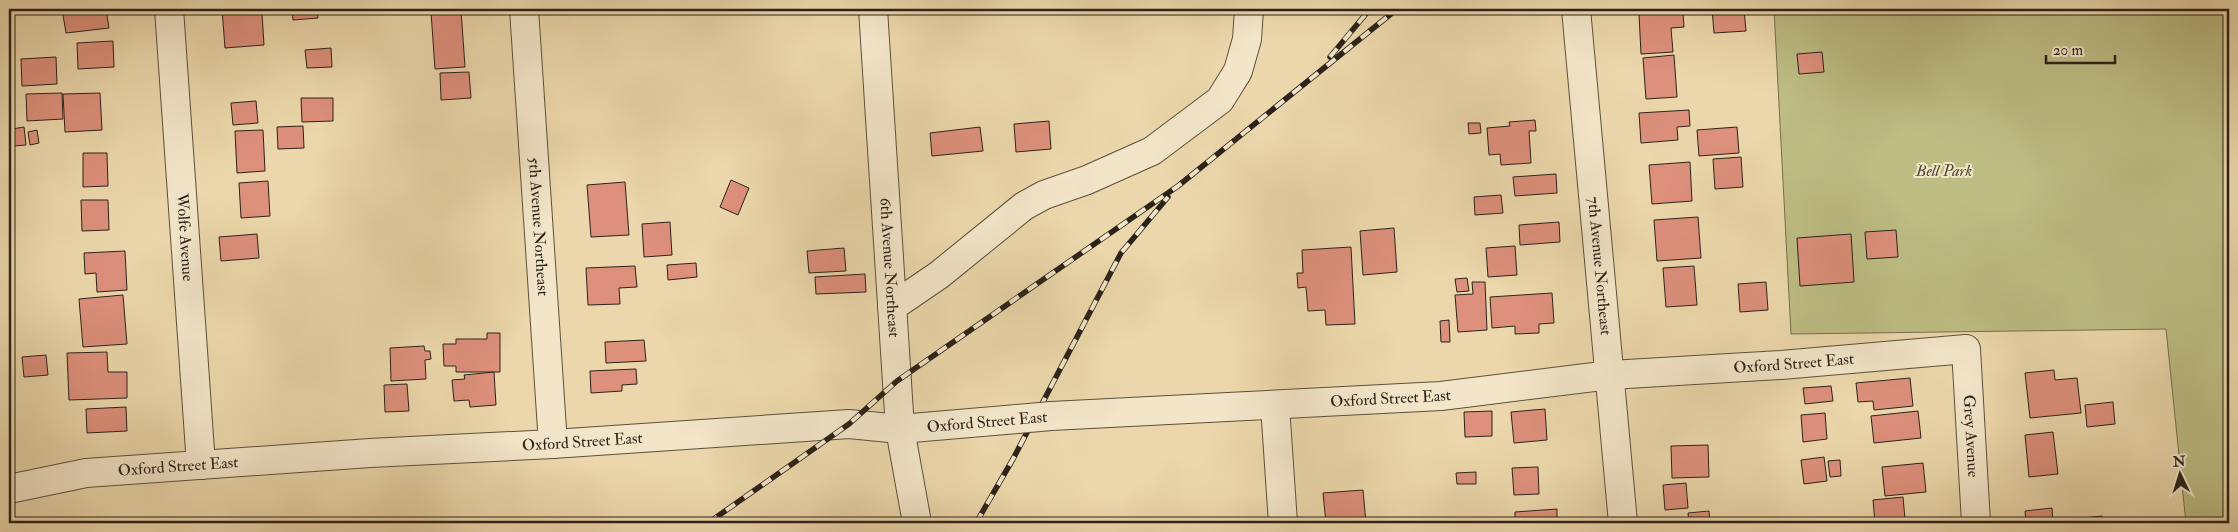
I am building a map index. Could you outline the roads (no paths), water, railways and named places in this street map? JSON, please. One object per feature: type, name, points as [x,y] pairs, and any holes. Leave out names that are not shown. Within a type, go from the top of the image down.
[{"type":"street","name":"Wolfe Avenue","points":[[169,9],[200,464]]},
{"type":"street","name":"5th Avenue Northeast","points":[[524,9],[553,444]]},
{"type":"street","name":"6th Avenue Northeast","points":[[873,9],[900,429],[917,523]]},
{"type":"street","points":[[892,307],[939,275],[1024,206],[1044,195],[1095,177],[1152,150],[1220,100],[1238,71],[1247,39],[1249,9]]},
{"type":"street","name":"7th Avenue Northeast","points":[[1576,9],[1623,523]]},
{"type":"street","name":"Oxford Street East","points":[[9,489],[86,473],[200,464],[553,444],[849,424],[900,429],[1051,416],[1441,396],[1610,375],[1781,365],[1966,349]]},
{"type":"street","name":"Grey Avenue","points":[[1966,349],[1976,523]]},
{"type":"street","points":[[1275,406],[1283,523]]},
{"type":"railway","points":[[1330,57],[1370,9]]},
{"type":"railway","points":[[708,523],[849,424],[897,381],[1178,186],[1397,9]]},
{"type":"railway","points":[[976,523],[1013,459],[1121,253],[1168,197]]},
{"type":"park label","name":"Bell Park","points":[[1944,171]]}]
